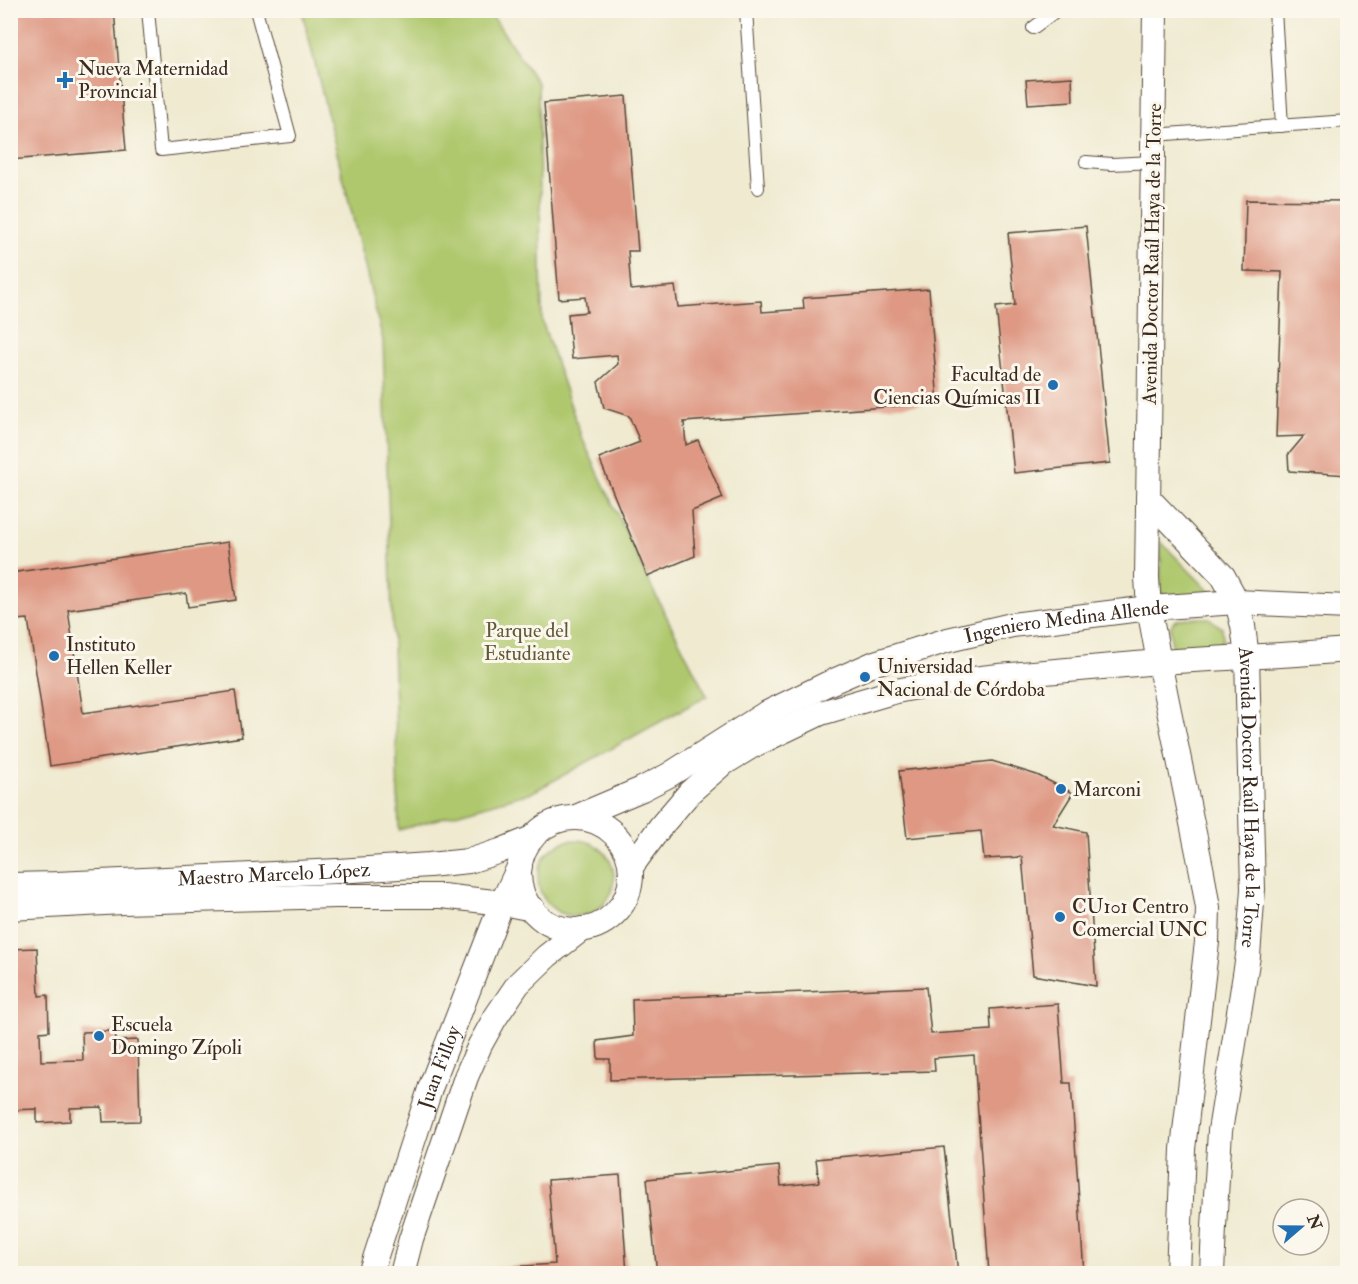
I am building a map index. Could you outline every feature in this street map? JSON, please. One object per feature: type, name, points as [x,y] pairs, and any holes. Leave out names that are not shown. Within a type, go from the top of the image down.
[{"type":"street","name":"Avenida Doctor Raúl Haya de la Torre","points":[[1155,10],[1147,578],[1149,608],[1208,908],[1207,942],[1184,1149],[1178,1274]]},
{"type":"street","name":"Avenida Doctor Raúl Haya de la Torre","points":[[1148,498],[1223,576],[1237,602],[1247,657],[1253,889],[1248,956],[1220,1131],[1212,1274]]},
{"type":"street","name":"Ingeniero Medina Allende","points":[[576,818],[669,775],[765,714],[875,663],[948,640],[1012,625],[1149,608],[1237,602],[1347,607]]},
{"type":"street","points":[[631,867],[690,792],[721,765],[752,746],[820,713],[896,691],[938,683],[1159,662],[1347,650]]},
{"type":"street","points":[[576,818],[591,820],[606,827],[618,838],[626,851],[631,867],[630,881],[626,896],[609,918],[596,926],[568,929],[555,926],[542,919],[532,909],[522,889],[520,865],[524,851],[540,830],[563,819],[576,818]]},
{"type":"street","name":"Maestro Marcelo López","points":[[10,885],[338,872],[429,865],[469,861],[532,838]]},
{"type":"street","name":"Juan Filloy","points":[[370,1274],[431,1086],[502,903],[520,865]]},
{"type":"street","name":"Maestro Marcelo López","points":[[10,908],[123,902],[336,896],[442,896],[532,909]]},
{"type":"street","name":"Juan Filloy","points":[[402,1274],[411,1239],[462,1088],[480,1045],[518,984],[547,956],[582,929]]},
{"type":"lane","points":[[148,10],[161,150],[290,136],[256,10]]},
{"type":"lane","points":[[746,10],[758,188]]},
{"type":"lane","points":[[1033,28],[1057,10]]},
{"type":"lane","points":[[1275,10],[1282,126]]},
{"type":"lane","points":[[1154,135],[1347,121]]},
{"type":"lane","points":[[1086,162],[1112,164],[1153,162]]},
{"type":"green space","name":"Parque del Estudiante","points":[[302,11],[489,11],[538,84],[542,321],[581,436],[650,584],[707,696],[533,792],[399,830],[383,340]]},
{"type":"green space","points":[[1161,542],[1215,597],[1161,597]]},
{"type":"green space","points":[[1209,618],[1222,628],[1223,639],[1217,649],[1202,652],[1173,649],[1171,629],[1176,620]]},
{"type":"green space","points":[[576,840],[590,843],[603,851],[611,864],[614,878],[611,892],[603,905],[590,913],[576,916],[562,913],[549,905],[541,892],[538,878],[541,864],[549,851],[562,843]]},
{"type":"building","name":"Nueva Maternidad Provincial","points":[[10,10],[114,10],[126,150],[10,160]]},
{"type":"building","points":[[1072,77],[1073,101],[1028,104],[1026,80]]},
{"type":"building","points":[[626,96],[638,251],[628,251],[631,290],[675,286],[678,307],[761,301],[762,312],[804,309],[803,298],[929,289],[938,403],[684,422],[686,445],[698,440],[723,498],[692,511],[695,556],[647,576],[599,458],[640,442],[629,416],[604,408],[598,382],[618,364],[617,355],[572,359],[568,314],[587,312],[585,297],[559,299],[544,103]]},
{"type":"building","points":[[1246,200],[1348,201],[1348,475],[1289,471],[1288,455],[1304,436],[1276,437],[1282,272],[1244,271]]},
{"type":"building","name":"Facultad de Ciencias Químicas II","points":[[1086,226],[1110,463],[1014,473],[996,307],[1015,305],[1008,233]]},
{"type":"building","name":"Instituto Hellen Keller","points":[[228,542],[236,600],[188,607],[186,593],[68,610],[83,713],[235,691],[242,737],[50,766],[28,619],[15,620],[10,573]]},
{"type":"building","name":"CU101 Centro Comercial UNC","points":[[992,761],[1037,775],[1073,793],[1053,825],[1086,832],[1096,986],[1033,975],[1022,857],[984,859],[981,831],[907,838],[899,771]]},
{"type":"building","name":"Escuela Domingo Zípoli","points":[[37,948],[39,996],[48,995],[49,1031],[40,1032],[41,1061],[83,1060],[82,1032],[115,1031],[116,1041],[138,1040],[140,1121],[103,1122],[102,1107],[70,1108],[70,1121],[37,1123],[37,1109],[10,1110],[10,949]]},
{"type":"building","points":[[926,987],[931,1034],[991,1030],[990,1009],[1058,1004],[1064,1083],[1071,1083],[1084,1274],[989,1274],[974,1055],[934,1058],[935,1071],[610,1080],[610,1059],[598,1059],[597,1041],[633,1036],[632,999]]},
{"type":"building","points":[[944,1147],[958,1274],[657,1274],[647,1179],[779,1166],[781,1186],[819,1182],[816,1159]]},
{"type":"building","points":[[620,1175],[627,1274],[494,1274],[494,1268],[555,1264],[548,1180]]},
{"type":"place","name":"Nueva Maternidad Provincial","points":[[65,80]]},
{"type":"place","name":"Facultad de Ciencias Químicas II","points":[[1053,385]]},
{"type":"place","name":"Instituto Hellen Keller","points":[[54,656]]},
{"type":"place","name":"Universidad Nacional de Córdoba","points":[[865,677]]},
{"type":"place","name":"Marconi","points":[[1061,789]]},
{"type":"place","name":"CU101 Centro Comercial UNC","points":[[1060,917]]},
{"type":"place","name":"Escuela Domingo Zípoli","points":[[99,1036]]}]
